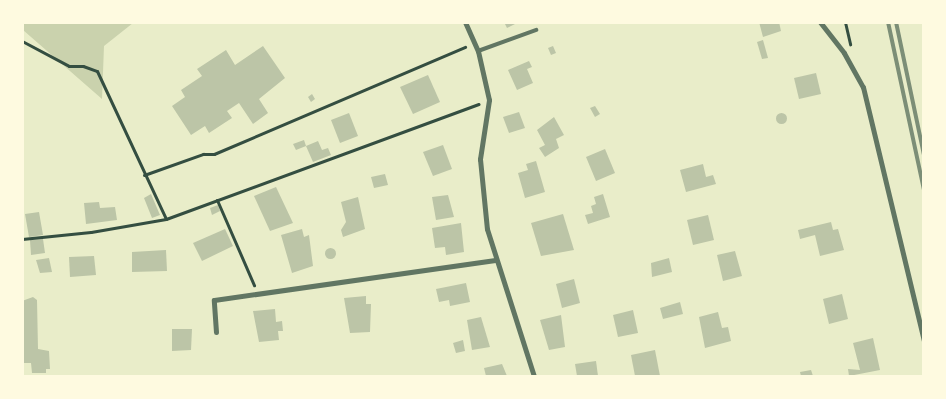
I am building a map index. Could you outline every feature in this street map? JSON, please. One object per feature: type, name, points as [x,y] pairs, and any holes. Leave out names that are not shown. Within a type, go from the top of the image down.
[{"type":"street","points":[[465,22],[478,51],[489,100],[480,159],[487,229],[495,260],[534,376]]},
{"type":"street","points":[[820,22],[844,53],[863,87],[924,342]]},
{"type":"street","points":[[216,332],[214,300],[495,260]]},
{"type":"lane","points":[[478,51],[536,30]]},
{"type":"path","points":[[22,41],[68,66],[83,66],[97,71],[166,219]]},
{"type":"path","points":[[144,175],[203,154],[220,152],[475,43]]},
{"type":"path","points":[[22,239],[91,232],[166,219],[489,100]]},
{"type":"path","points":[[217,200],[258,294]]},
{"type":"green space","points":[[23,23],[133,23],[104,46],[102,99],[23,30]]},
{"type":"building","points":[[504,22],[519,22],[507,28]]},
{"type":"building","points":[[759,22],[779,22],[781,31],[763,37]]},
{"type":"building","points":[[763,40],[768,58],[762,59],[757,42]]},
{"type":"building","points":[[263,46],[285,78],[259,99],[268,113],[253,124],[239,103],[227,111],[232,118],[209,133],[205,126],[191,135],[172,106],[185,97],[181,90],[202,76],[197,69],[226,50],[235,65]]},
{"type":"building","points":[[553,46],[556,53],[551,55],[548,48]]},
{"type":"building","points":[[529,61],[532,67],[527,69],[533,83],[517,90],[508,70]]},
{"type":"building","points":[[816,73],[821,94],[799,99],[794,78]]},
{"type":"building","points":[[428,75],[440,102],[413,114],[400,87]]},
{"type":"building","points":[[312,94],[315,99],[311,102],[308,97]]},
{"type":"building","points":[[595,106],[600,114],[595,117],[590,108]]},
{"type":"building","points":[[519,112],[525,128],[509,133],[503,117]]},
{"type":"building","points":[[349,113],[358,136],[340,143],[331,120]]},
{"type":"building","points":[[779,113],[783,113],[786,118],[785,122],[779,123],[776,120],[776,116]]},
{"type":"building","points":[[554,117],[564,135],[556,139],[559,148],[545,157],[539,148],[545,145],[537,130]]},
{"type":"building","points":[[304,140],[306,146],[296,150],[293,144]]},
{"type":"building","points":[[318,141],[322,150],[328,148],[331,155],[313,162],[306,146]]},
{"type":"building","points":[[443,145],[452,169],[433,176],[423,152]]},
{"type":"building","points":[[605,149],[615,173],[596,181],[586,157]]},
{"type":"building","points":[[536,161],[545,192],[525,198],[518,173],[528,170],[526,164]]},
{"type":"building","points":[[703,164],[706,177],[713,175],[716,184],[686,192],[680,170]]},
{"type":"building","points":[[385,174],[388,185],[374,188],[371,177]]},
{"type":"building","points":[[276,187],[293,223],[270,231],[254,196]]},
{"type":"building","points":[[151,194],[160,215],[152,218],[144,198]]},
{"type":"building","points":[[603,194],[610,217],[588,224],[585,215],[593,213],[591,206],[596,204],[594,197]]},
{"type":"building","points":[[448,195],[454,217],[436,220],[432,197]]},
{"type":"building","points":[[358,197],[365,229],[343,237],[341,230],[346,222],[341,202]]},
{"type":"building","points":[[99,202],[100,208],[115,207],[117,220],[86,224],[84,203]]},
{"type":"building","points":[[218,205],[220,211],[212,215],[210,208]]},
{"type":"building","points":[[39,212],[43,235],[29,237],[25,214]]},
{"type":"building","points":[[563,214],[574,250],[541,256],[531,223]]},
{"type":"building","points":[[708,215],[714,240],[693,245],[687,220]]},
{"type":"building","points":[[831,222],[833,230],[838,229],[844,250],[820,256],[815,235],[800,239],[798,230]]},
{"type":"building","points":[[461,223],[464,252],[446,255],[445,247],[435,248],[432,228]]},
{"type":"building","points":[[225,229],[233,246],[202,261],[193,243]]},
{"type":"building","points":[[302,229],[304,237],[309,235],[313,266],[292,273],[281,235]]},
{"type":"building","points":[[43,239],[45,253],[31,255],[30,240]]},
{"type":"building","points":[[330,247],[336,253],[330,259],[324,253]]},
{"type":"building","points":[[166,250],[167,271],[132,272],[132,252]]},
{"type":"building","points":[[735,251],[742,276],[723,281],[717,255]]},
{"type":"building","points":[[94,256],[96,275],[70,277],[69,257]]},
{"type":"building","points":[[49,258],[52,272],[40,273],[36,260]]},
{"type":"building","points":[[669,258],[672,272],[652,277],[651,263]]},
{"type":"building","points":[[574,279],[580,303],[562,308],[556,284]]},
{"type":"building","points":[[466,283],[470,302],[450,306],[449,300],[439,302],[436,289]]},
{"type":"building","points":[[842,294],[848,319],[829,324],[823,299]]},
{"type":"building","points":[[366,296],[366,304],[371,304],[370,332],[350,333],[344,298]]},
{"type":"building","points":[[33,297],[37,300],[38,349],[49,351],[50,369],[46,369],[46,373],[32,373],[31,363],[23,363],[22,301]]},
{"type":"building","points":[[680,302],[683,314],[663,319],[660,308]]},
{"type":"building","points":[[275,309],[276,322],[282,321],[283,331],[278,331],[279,340],[259,342],[253,311]]},
{"type":"building","points":[[633,310],[638,333],[618,337],[613,315]]},
{"type":"building","points":[[718,312],[722,328],[728,327],[731,341],[705,348],[699,317]]},
{"type":"building","points":[[561,315],[565,347],[549,350],[540,320]]},
{"type":"building","points":[[481,317],[490,347],[472,350],[467,320]]},
{"type":"building","points":[[172,329],[192,329],[191,350],[172,351]]},
{"type":"building","points":[[873,338],[880,370],[849,376],[848,369],[860,370],[853,343]]},
{"type":"building","points":[[463,340],[465,351],[456,353],[453,343]]},
{"type":"building","points":[[655,350],[660,376],[635,376],[631,355]]},
{"type":"building","points":[[596,361],[598,376],[577,376],[575,364]]},
{"type":"building","points":[[502,364],[507,376],[486,376],[484,368]]},
{"type":"building","points":[[811,370],[813,376],[801,376],[800,372]]},
{"type":"railway","points":[[888,22],[924,190]]},
{"type":"railway","points":[[896,22],[924,155]]}]
